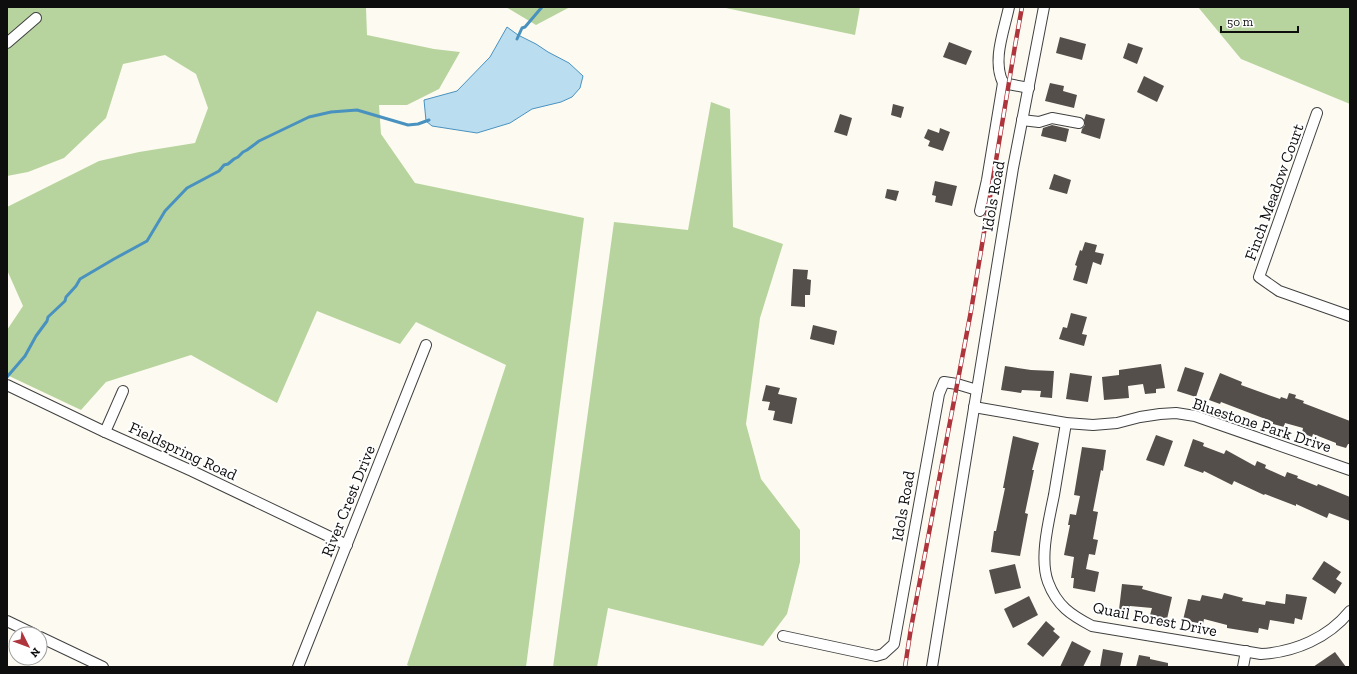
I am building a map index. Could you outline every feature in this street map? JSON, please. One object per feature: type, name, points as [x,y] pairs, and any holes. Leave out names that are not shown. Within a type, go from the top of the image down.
[{"type":"street","points":[[980,211],[988,180],[1003,83],[998,65],[999,51],[1009,7]]},
{"type":"street","name":"Idols Road","points":[[932,667],[1013,168],[1044,7]]},
{"type":"street","points":[[7,43],[36,18]]},
{"type":"street","points":[[1003,83],[1029,88]]},
{"type":"street","name":"Finch Meadow Court","points":[[1317,113],[1259,277],[1279,291],[1350,316]]},
{"type":"street","points":[[1022,120],[1039,122],[1052,118],[1078,123]]},
{"type":"street","name":"River Crest Drive","points":[[298,667],[426,345]]},
{"type":"street","name":"Idols Road","points":[[783,636],[876,656],[883,654],[894,644],[939,394],[944,382],[977,390]]},
{"type":"street","name":"Fieldspring Road","points":[[7,385],[104,432],[192,471],[347,545]]},
{"type":"street","points":[[104,432],[123,391]]},
{"type":"street","name":"Bluestone Park Drive","points":[[974,407],[1066,423],[1093,425],[1117,423],[1160,414],[1182,414],[1195,416],[1350,470]]},
{"type":"street","name":"Quail Forest Drive","points":[[1066,423],[1049,521],[1045,565],[1048,581],[1054,595],[1063,608],[1075,617],[1092,626],[1261,654],[1275,653],[1309,643],[1327,633],[1344,619],[1350,611]]},
{"type":"street","points":[[7,621],[17,626]]},
{"type":"street","points":[[48,641],[103,667]]},
{"type":"street","points":[[1243,667],[1246,651]]},
{"type":"green space","points":[[7,7],[366,7],[367,35],[434,49],[460,52],[439,89],[407,105],[379,105],[381,134],[415,183],[584,218],[526,667],[411,667],[407,665],[506,365],[416,322],[400,344],[317,311],[277,403],[191,355],[106,382],[81,410],[7,375],[7,330],[23,306],[7,270],[7,207],[99,161],[139,152],[195,143],[208,108],[196,74],[165,55],[123,64],[106,118],[64,158],[28,172],[7,176]]},
{"type":"green space","points":[[506,7],[570,7],[536,25]]},
{"type":"green space","points":[[721,7],[860,7],[855,35]]},
{"type":"green space","points":[[1198,7],[1350,7],[1350,104],[1241,59]]},
{"type":"green space","points":[[711,102],[730,109],[733,227],[783,244],[760,318],[746,424],[761,479],[800,530],[800,562],[787,614],[763,646],[608,608],[597,667],[553,667],[614,222],[688,230]]},
{"type":"water","points":[[507,27],[518,35],[569,63],[583,76],[580,88],[572,97],[561,102],[532,109],[510,123],[477,133],[432,126],[426,121],[424,100],[457,91],[490,57]]},
{"type":"building","points":[[1060,37],[1086,44],[1082,60],[1056,53]]},
{"type":"building","points":[[949,42],[972,51],[966,65],[943,57]]},
{"type":"building","points":[[1128,43],[1143,48],[1137,64],[1123,58]]},
{"type":"building","points":[[1144,76],[1164,86],[1157,102],[1137,92]]},
{"type":"building","points":[[1050,83],[1064,86],[1063,91],[1077,95],[1074,108],[1045,101]]},
{"type":"building","points":[[893,104],[904,107],[901,118],[891,115]]},
{"type":"building","points":[[840,114],[852,118],[847,136],[834,132]]},
{"type":"building","points":[[1086,114],[1105,119],[1100,139],[1081,133],[1085,125],[1084,120]]},
{"type":"building","points":[[1052,125],[1069,129],[1066,142],[1041,136],[1043,128]]},
{"type":"building","points":[[940,128],[950,132],[943,151],[928,146],[930,141],[924,138],[928,129],[939,133]]},
{"type":"building","points":[[1054,174],[1071,180],[1067,194],[1049,189]]},
{"type":"building","points":[[935,181],[957,186],[952,206],[935,202],[936,196],[932,195]]},
{"type":"building","points":[[887,189],[899,191],[896,201],[885,198]]},
{"type":"building","points":[[1085,242],[1097,245],[1095,252],[1104,254],[1101,265],[1093,262],[1087,284],[1073,280],[1077,266],[1075,265],[1080,250],[1082,251]]},
{"type":"building","points":[[793,269],[808,270],[807,279],[811,280],[810,295],[805,295],[805,307],[791,306]]},
{"type":"building","points":[[1071,313],[1087,317],[1082,334],[1087,335],[1084,346],[1059,339],[1063,327],[1067,328]]},
{"type":"building","points":[[813,325],[837,331],[834,345],[810,339]]},
{"type":"building","points":[[1161,364],[1165,388],[1156,389],[1156,393],[1145,394],[1143,384],[1128,386],[1129,398],[1104,400],[1102,377],[1119,375],[1119,370]]},
{"type":"building","points":[[1005,366],[1031,370],[1054,371],[1052,398],[1040,397],[1041,391],[1022,390],[1021,393],[1001,390]]},
{"type":"building","points":[[1185,367],[1204,373],[1196,397],[1177,391]]},
{"type":"building","points":[[1070,373],[1092,376],[1088,402],[1066,399]]},
{"type":"building","points":[[1220,373],[1242,382],[1241,385],[1280,399],[1281,397],[1287,399],[1289,393],[1296,395],[1295,398],[1304,401],[1303,403],[1350,421],[1350,444],[1348,444],[1346,448],[1336,445],[1336,443],[1313,434],[1312,437],[1302,433],[1303,428],[1285,423],[1284,427],[1273,424],[1273,422],[1221,402],[1220,404],[1209,400]]},
{"type":"building","points":[[766,385],[780,388],[778,394],[797,398],[792,424],[773,420],[775,411],[768,410],[770,402],[762,401]]},
{"type":"building","points":[[1156,435],[1173,441],[1164,466],[1146,460]]},
{"type":"building","points":[[1013,436],[1039,443],[1032,470],[1034,470],[1025,513],[1028,514],[1020,556],[991,552],[994,531],[996,531],[1005,488],[1003,488]]},
{"type":"building","points":[[1193,439],[1204,443],[1203,446],[1224,454],[1226,450],[1255,466],[1257,461],[1266,465],[1265,468],[1285,477],[1287,472],[1298,476],[1297,478],[1317,486],[1318,484],[1350,497],[1350,521],[1329,513],[1327,518],[1296,504],[1296,506],[1265,494],[1264,495],[1234,481],[1232,485],[1204,471],[1203,473],[1184,466]]},
{"type":"building","points":[[1082,447],[1106,450],[1103,471],[1101,470],[1093,511],[1098,512],[1093,539],[1098,540],[1095,555],[1089,554],[1086,569],[1099,572],[1095,592],[1073,588],[1074,578],[1071,578],[1074,557],[1064,555],[1070,525],[1068,525],[1070,514],[1076,515],[1080,496],[1074,495]]},
{"type":"building","points":[[1324,561],[1341,572],[1336,579],[1342,583],[1335,594],[1312,579]]},
{"type":"building","points":[[1015,564],[1021,588],[995,594],[989,570]]},
{"type":"building","points":[[1122,584],[1143,586],[1142,589],[1172,597],[1167,619],[1150,615],[1152,608],[1130,606],[1130,611],[1119,610]]},
{"type":"building","points":[[1224,593],[1243,598],[1242,601],[1265,605],[1266,601],[1285,604],[1286,594],[1307,597],[1302,620],[1295,618],[1294,624],[1270,620],[1268,630],[1259,628],[1258,633],[1227,628],[1227,625],[1204,619],[1203,624],[1183,620],[1188,599],[1200,601],[1202,595],[1222,599]]},
{"type":"building","points":[[1029,596],[1038,615],[1013,628],[1004,609]]},
{"type":"building","points":[[1046,621],[1055,629],[1053,631],[1060,637],[1043,657],[1027,644]]},
{"type":"building","points":[[1072,641],[1091,651],[1083,667],[1060,667]]},
{"type":"building","points":[[1103,649],[1123,653],[1120,667],[1100,667]]},
{"type":"building","points":[[1335,652],[1346,667],[1313,667]]},
{"type":"building","points":[[1139,655],[1168,663],[1168,667],[1136,667]]},
{"type":"waterway","points":[[517,39],[522,28],[525,27],[542,7]]},
{"type":"waterway","points":[[7,377],[25,356],[48,317],[65,301],[66,297],[80,279],[147,241],[165,211],[187,188],[219,171],[224,165],[228,164],[259,141],[309,117],[331,112],[357,110],[408,125],[418,124],[429,120]]},
{"type":"railway","points":[[905,667],[911,628],[971,311],[1022,7]]}]
